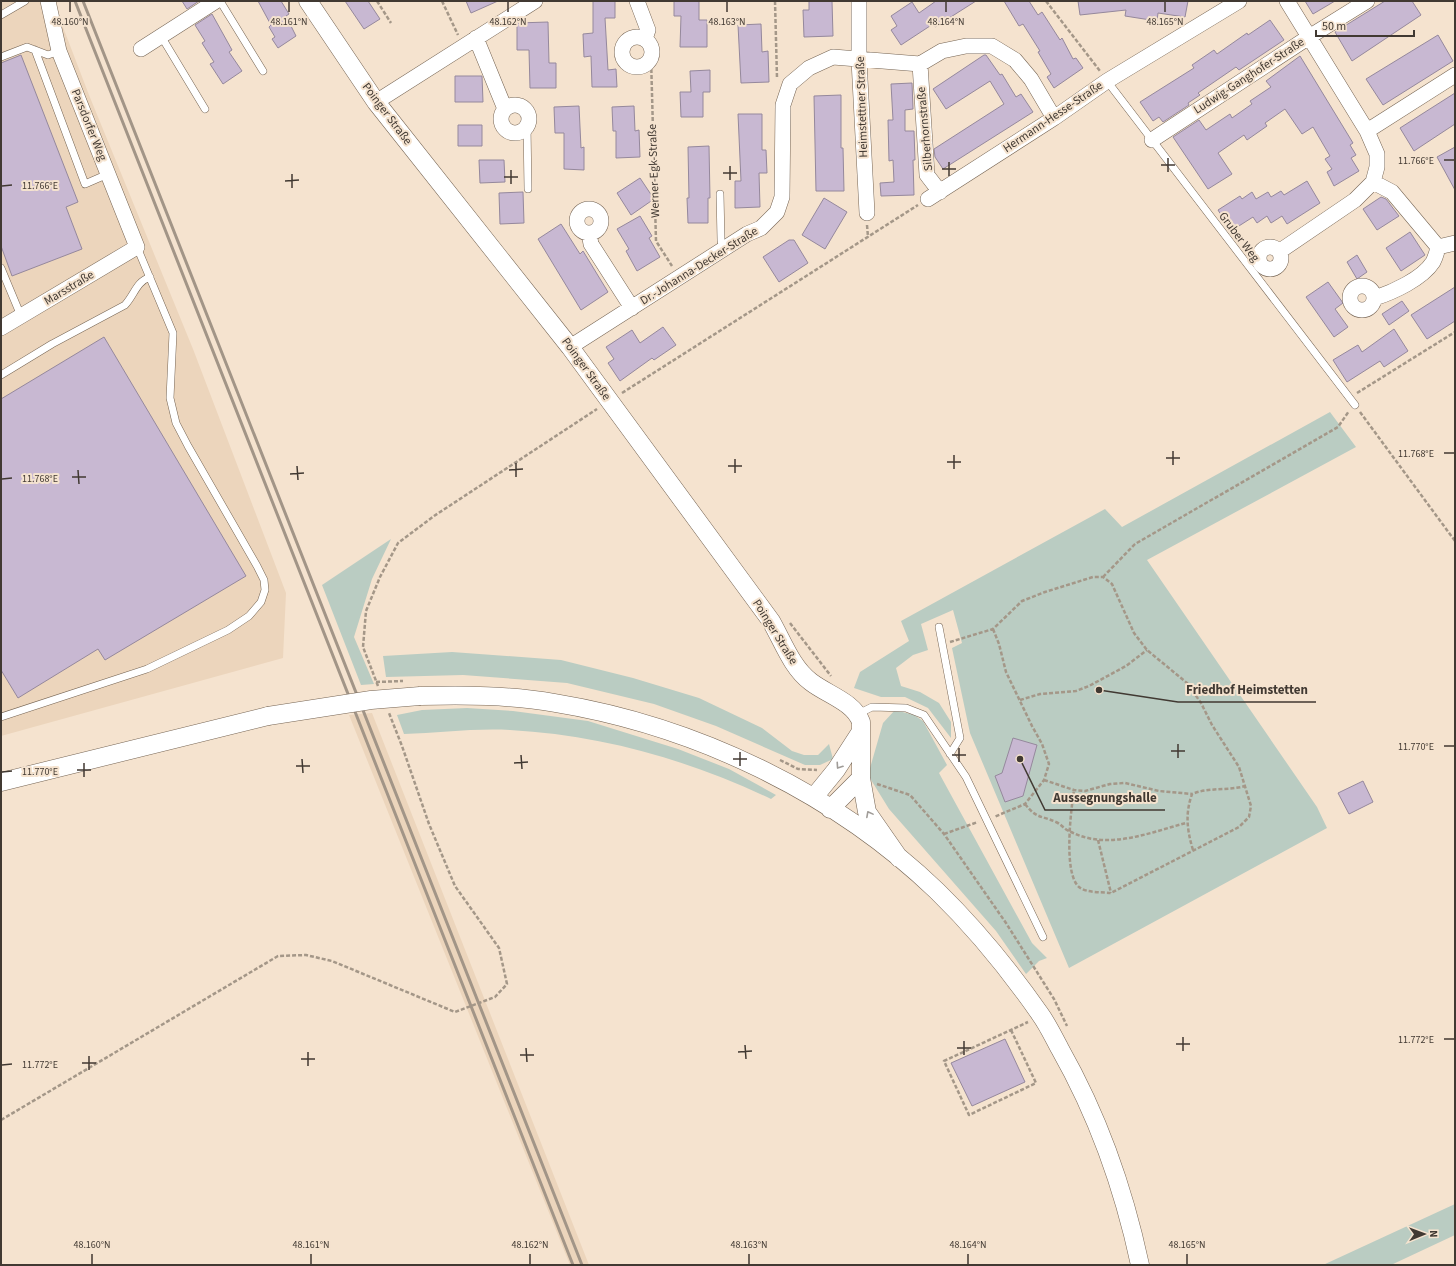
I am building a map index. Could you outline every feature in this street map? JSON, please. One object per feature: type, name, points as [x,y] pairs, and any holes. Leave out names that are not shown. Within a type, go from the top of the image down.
[{"type":"street","name":"Parsdorfer Weg","points":[[48,1],[59,51],[137,247]]},
{"type":"street","points":[[141,49],[216,1]]},
{"type":"street","name":"Poinger Straße","points":[[308,1],[376,102],[613,399],[771,621],[795,666],[812,683],[847,705],[858,715]]},
{"type":"street","points":[[376,102],[535,1]]},
{"type":"street","points":[[637,1],[648,30],[645,40]]},
{"type":"street","name":"Heimstettner Straße","points":[[859,1],[859,60],[867,213]]},
{"type":"street","name":"Hermann-Hesse-Straße","points":[[934,195],[1054,118],[1107,81],[1239,1]]},
{"type":"street","points":[[1280,251],[1355,200],[1373,182],[1377,167],[1377,154],[1367,131],[1287,1]]},
{"type":"street","name":"Ludwig-Ganghofer-Straße","points":[[1152,140],[1309,37],[1367,1]]},
{"type":"street","points":[[636,37],[645,40],[651,47],[651,57],[644,65],[630,65],[623,58],[622,48],[627,40],[636,37]]},
{"type":"street","points":[[476,38],[505,109],[501,118],[503,127],[507,131],[516,133],[521,132],[527,126],[529,117],[525,109],[517,105],[505,109]]},
{"type":"street","points":[[790,84],[809,68],[833,57],[920,64],[942,51],[966,46],[992,46],[1015,60],[1031,79],[1054,118]]},
{"type":"street","name":"Silberhornstraße","points":[[920,64],[927,175],[934,195]]},
{"type":"street","points":[[1367,131],[1455,75]]},
{"type":"street","name":"Dr.-Johanna-Decker-Straße","points":[[570,347],[747,234],[761,228],[777,212],[782,197],[783,105],[790,84]]},
{"type":"street","points":[[1373,182],[1392,192],[1438,247]]},
{"type":"street","points":[[589,233],[591,244],[632,308]]},
{"type":"street","points":[[1438,247],[1455,243]]},
{"type":"street","name":"Marsstraße","points":[[1,328],[137,247]]},
{"type":"street","points":[[1375,298],[1392,293],[1424,272],[1433,261],[1438,247]]},
{"type":"street","points":[[1,782],[268,716],[364,701],[420,696],[465,695],[513,697],[583,708],[638,721],[683,736],[726,754],[814,797],[899,858],[936,890],[968,923],[1041,1016],[1075,1077],[1094,1118],[1125,1205],[1140,1265]]},
{"type":"street","points":[[858,715],[861,722],[861,778],[867,812],[899,858]]},
{"type":"street","points":[[814,797],[836,770],[860,732]]},
{"type":"street","points":[[830,809],[861,778]]},
{"type":"lane","points":[[220,1],[263,71]]},
{"type":"lane","points":[[1,15],[23,2]]},
{"type":"lane","points":[[161,36],[206,109]]},
{"type":"lane","points":[[1,57],[27,47],[48,55],[59,51]]},
{"type":"lane","points":[[35,50],[85,184],[108,174]]},
{"type":"lane","name":"Gruber Weg","points":[[1107,81],[1353,402]]},
{"type":"lane","points":[[527,126],[528,189]]},
{"type":"lane","points":[[720,194],[721,240],[723,250]]},
{"type":"lane","points":[[1,717],[147,668],[228,630],[249,616],[261,602],[265,590],[264,580],[176,423],[170,398],[173,333],[137,247]]},
{"type":"lane","points":[[1,268],[21,316]]},
{"type":"lane","points":[[1,375],[52,344],[126,305],[133,295],[136,286],[142,280],[150,277]]},
{"type":"lane","points":[[939,627],[960,738],[950,754]]},
{"type":"lane","points":[[858,715],[872,707],[906,708],[924,715],[966,777],[1043,937]]},
{"type":"path","points":[[377,1],[391,23]]},
{"type":"path","points":[[442,1],[463,47]]},
{"type":"path","points":[[775,1],[777,79],[790,84]]},
{"type":"path","points":[[1046,1],[1107,81]]},
{"type":"path","name":"Werner-Egk-Straße","points":[[651,57],[656,241],[680,278]]},
{"type":"path","points":[[379,689],[363,647],[366,611],[380,577],[398,543],[434,516],[613,399],[934,195]]},
{"type":"path","points":[[942,644],[975,636],[993,629],[1022,601],[1093,577],[1103,576],[1135,544],[1338,427],[1353,402],[1455,332]]},
{"type":"path","points":[[1353,402],[1455,541]]},
{"type":"path","points":[[1074,790],[1069,831],[1074,882],[1080,888],[1093,891],[1111,892],[1239,827],[1249,817],[1251,806],[1239,767],[1212,725],[1201,703],[1187,683],[1147,650],[1126,618],[1112,584],[1103,576]]},
{"type":"path","points":[[944,834],[1025,804],[1044,780],[1049,764],[1042,744],[1006,672],[999,644],[993,629]]},
{"type":"path","points":[[1020,700],[1040,694],[1076,691],[1089,686],[1126,666],[1147,650]]},
{"type":"path","points":[[1,1120],[278,956],[306,955],[332,962],[455,1012],[495,998],[507,984],[499,948],[455,886],[429,824],[388,710]]},
{"type":"path","points":[[1044,780],[1085,792],[1110,784],[1126,782],[1159,791],[1192,794],[1200,791],[1231,790],[1245,786]]},
{"type":"path","points":[[1192,794],[1188,804],[1186,823],[1193,850]]},
{"type":"path","points":[[1025,804],[1034,815],[1057,823],[1069,831],[1098,840],[1110,841],[1128,838],[1186,823]]},
{"type":"path","points":[[1098,840],[1111,892]]},
{"type":"path","points":[[1011,1030],[1036,1083],[969,1115],[944,1061],[1041,1016]]},
{"type":"shaded area","points":[[1,1],[53,1],[89,95],[193,349],[286,593],[283,658],[1,736]]},
{"type":"shaded area","points":[[372,713],[589,1265],[570,1265],[349,715]]},
{"type":"green space","points":[[1330,412],[1356,447],[1147,560],[1317,807],[1327,828],[1069,968],[970,733],[952,648],[962,643],[953,610],[921,624],[928,650],[913,655],[896,668],[901,686],[920,692],[939,703],[951,722],[951,738],[928,708],[905,697],[881,697],[854,688],[860,672],[909,641],[901,621],[1105,509],[1122,527]]},
{"type":"green space","points":[[391,539],[372,579],[354,637],[374,684],[361,685],[322,585]]},
{"type":"green space","points":[[452,652],[561,660],[633,678],[699,698],[762,728],[792,751],[804,755],[818,755],[829,744],[833,759],[820,765],[805,765],[716,726],[654,704],[567,683],[463,675],[386,677],[383,656]]},
{"type":"green space","points":[[467,708],[513,711],[588,721],[678,749],[729,769],[776,795],[771,799],[709,772],[677,761],[578,737],[510,730],[470,730],[404,734],[397,715],[422,710]]},
{"type":"green space","points":[[895,710],[914,715],[923,721],[947,765],[939,773],[1032,943],[1047,958],[1039,961],[1026,974],[996,931],[889,809],[868,775],[883,723]]},
{"type":"green space","points":[[1455,1204],[1455,1235],[1391,1265],[1323,1265]]},
{"type":"building","points":[[182,1],[199,1],[187,9]]},
{"type":"building","points":[[258,1],[281,1],[289,14],[286,16],[296,36],[278,48],[272,39],[275,37],[269,27],[271,25]]},
{"type":"building","points":[[345,1],[368,1],[380,19],[364,29]]},
{"type":"building","points":[[466,1],[498,1],[471,13]]},
{"type":"building","points":[[593,1],[615,1],[615,18],[605,18],[608,70],[616,69],[617,87],[592,87],[591,56],[584,57],[583,34],[593,33]]},
{"type":"building","points":[[674,1],[699,1],[699,20],[707,20],[707,47],[680,47],[681,16],[674,16]]},
{"type":"building","points":[[809,1],[832,1],[833,36],[804,37],[803,10],[809,10]]},
{"type":"building","points":[[936,1],[976,1],[935,27],[933,24],[901,45],[891,30],[897,26],[891,16],[912,2],[919,13]]},
{"type":"building","points":[[1004,1],[1029,1],[1038,15],[1042,12],[1060,40],[1062,38],[1073,59],[1076,58],[1083,68],[1054,88],[1047,77],[1051,74],[1038,52],[1040,51],[1023,24],[1019,26]]},
{"type":"building","points":[[1078,1],[1188,1],[1185,17],[1158,13],[1157,21],[1125,16],[1126,10],[1080,15]]},
{"type":"building","points":[[1305,1],[1335,1],[1313,14]]},
{"type":"building","points":[[1385,1],[1412,1],[1421,15],[1352,61],[1335,32]]},
{"type":"building","points":[[212,14],[232,50],[229,52],[242,71],[223,84],[210,64],[214,62],[202,43],[205,41],[195,25]]},
{"type":"building","points":[[1270,20],[1284,40],[1239,70],[1236,67],[1198,93],[1200,95],[1188,103],[1189,105],[1163,122],[1159,117],[1153,121],[1140,102],[1194,68],[1192,65],[1214,50],[1217,54],[1247,33],[1248,35]]},
{"type":"building","points":[[548,22],[549,63],[556,63],[556,88],[530,88],[529,50],[517,50],[517,23]]},
{"type":"building","points":[[761,24],[762,52],[768,51],[769,82],[741,83],[738,25]]},
{"type":"building","points":[[1438,35],[1453,61],[1383,105],[1366,79]]},
{"type":"building","points":[[21,55],[78,202],[66,207],[82,249],[12,276],[1,246],[1,63]]},
{"type":"building","points":[[986,55],[1000,75],[1002,74],[1016,97],[1021,94],[1033,112],[943,169],[935,157],[934,149],[1004,104],[990,81],[946,109],[933,89]]},
{"type":"building","points":[[1300,56],[1353,143],[1350,145],[1356,155],[1351,158],[1359,171],[1334,186],[1327,172],[1332,169],[1325,159],[1330,156],[1313,127],[1302,134],[1285,109],[1265,123],[1267,126],[1247,140],[1244,135],[1218,153],[1232,174],[1208,189],[1173,137],[1199,120],[1206,130],[1230,114],[1232,118],[1252,104],[1250,101],[1271,87],[1266,81]]},
{"type":"building","points":[[710,70],[710,92],[703,92],[703,117],[681,117],[680,92],[691,92],[690,71]]},
{"type":"building","points":[[455,76],[482,76],[483,102],[455,102]]},
{"type":"building","points":[[912,83],[913,109],[905,110],[905,131],[914,131],[914,195],[881,196],[880,183],[894,182],[893,160],[889,161],[888,120],[893,120],[891,84]]},
{"type":"building","points":[[1455,93],[1455,124],[1414,151],[1400,128]]},
{"type":"building","points":[[841,95],[841,148],[843,148],[844,191],[816,191],[814,96]]},
{"type":"building","points":[[579,106],[581,148],[584,147],[584,170],[564,169],[564,133],[555,133],[554,107]]},
{"type":"building","points":[[634,106],[635,131],[639,130],[640,157],[616,158],[616,131],[613,131],[612,107]]},
{"type":"building","points":[[738,114],[762,114],[762,150],[766,150],[767,173],[759,173],[760,207],[735,208],[735,181],[741,181]]},
{"type":"building","points":[[458,125],[482,125],[482,146],[458,146]]},
{"type":"building","points":[[709,146],[710,198],[708,198],[708,223],[688,223],[688,147]]},
{"type":"building","points":[[1455,147],[1455,190],[1437,157]]},
{"type":"building","points":[[479,160],[504,160],[505,182],[480,183]]},
{"type":"building","points":[[640,178],[654,199],[631,215],[617,193]]},
{"type":"building","points":[[1307,181],[1320,203],[1287,224],[1282,216],[1271,223],[1267,216],[1257,223],[1253,217],[1231,231],[1218,210],[1240,196],[1242,199],[1252,192],[1256,199],[1268,192],[1271,197],[1281,191],[1284,195]]},
{"type":"building","points":[[523,192],[524,223],[500,224],[499,193]]},
{"type":"building","points":[[1381,197],[1386,199],[1399,216],[1377,230],[1363,209]]},
{"type":"building","points":[[824,198],[847,212],[825,249],[802,235]]},
{"type":"building","points":[[640,216],[652,236],[649,238],[660,257],[637,271],[626,251],[629,249],[617,229]]},
{"type":"building","points":[[561,224],[580,254],[583,251],[608,292],[581,310],[538,239]]},
{"type":"building","points":[[1410,232],[1425,255],[1401,271],[1386,248]]},
{"type":"building","points":[[789,240],[794,240],[808,263],[779,282],[763,257]]},
{"type":"building","points":[[1357,255],[1367,272],[1357,279],[1347,262]]},
{"type":"building","points":[[1328,282],[1343,303],[1335,309],[1348,327],[1334,337],[1306,297]]},
{"type":"building","points":[[1455,287],[1455,321],[1427,339],[1411,315]]},
{"type":"building","points":[[1402,301],[1409,311],[1389,325],[1382,314]]},
{"type":"building","points":[[663,327],[676,345],[654,360],[652,358],[620,381],[608,363],[614,359],[606,347],[632,330],[640,343]]},
{"type":"building","points":[[1394,329],[1408,351],[1384,367],[1380,361],[1347,382],[1333,360],[1358,345],[1362,352]]},
{"type":"building","points":[[104,337],[246,576],[105,660],[98,649],[18,698],[1,670],[1,399]]},
{"type":"building","points":[[1013,738],[1037,745],[1023,796],[1005,802],[995,776],[1002,773]]},
{"type":"building","points":[[1363,781],[1373,802],[1349,814],[1338,793]]},
{"type":"building","points":[[1005,1039],[1025,1082],[972,1106],[951,1063]]},
{"type":"railway","points":[[75,1],[573,1265]]},
{"type":"railway","points":[[83,1],[582,1265]]},
{"type":"place","name":"Friedhof Heimstetten","points":[[1099,690]]},
{"type":"place","name":"Aussegnungshalle","points":[[1020,759]]}]
